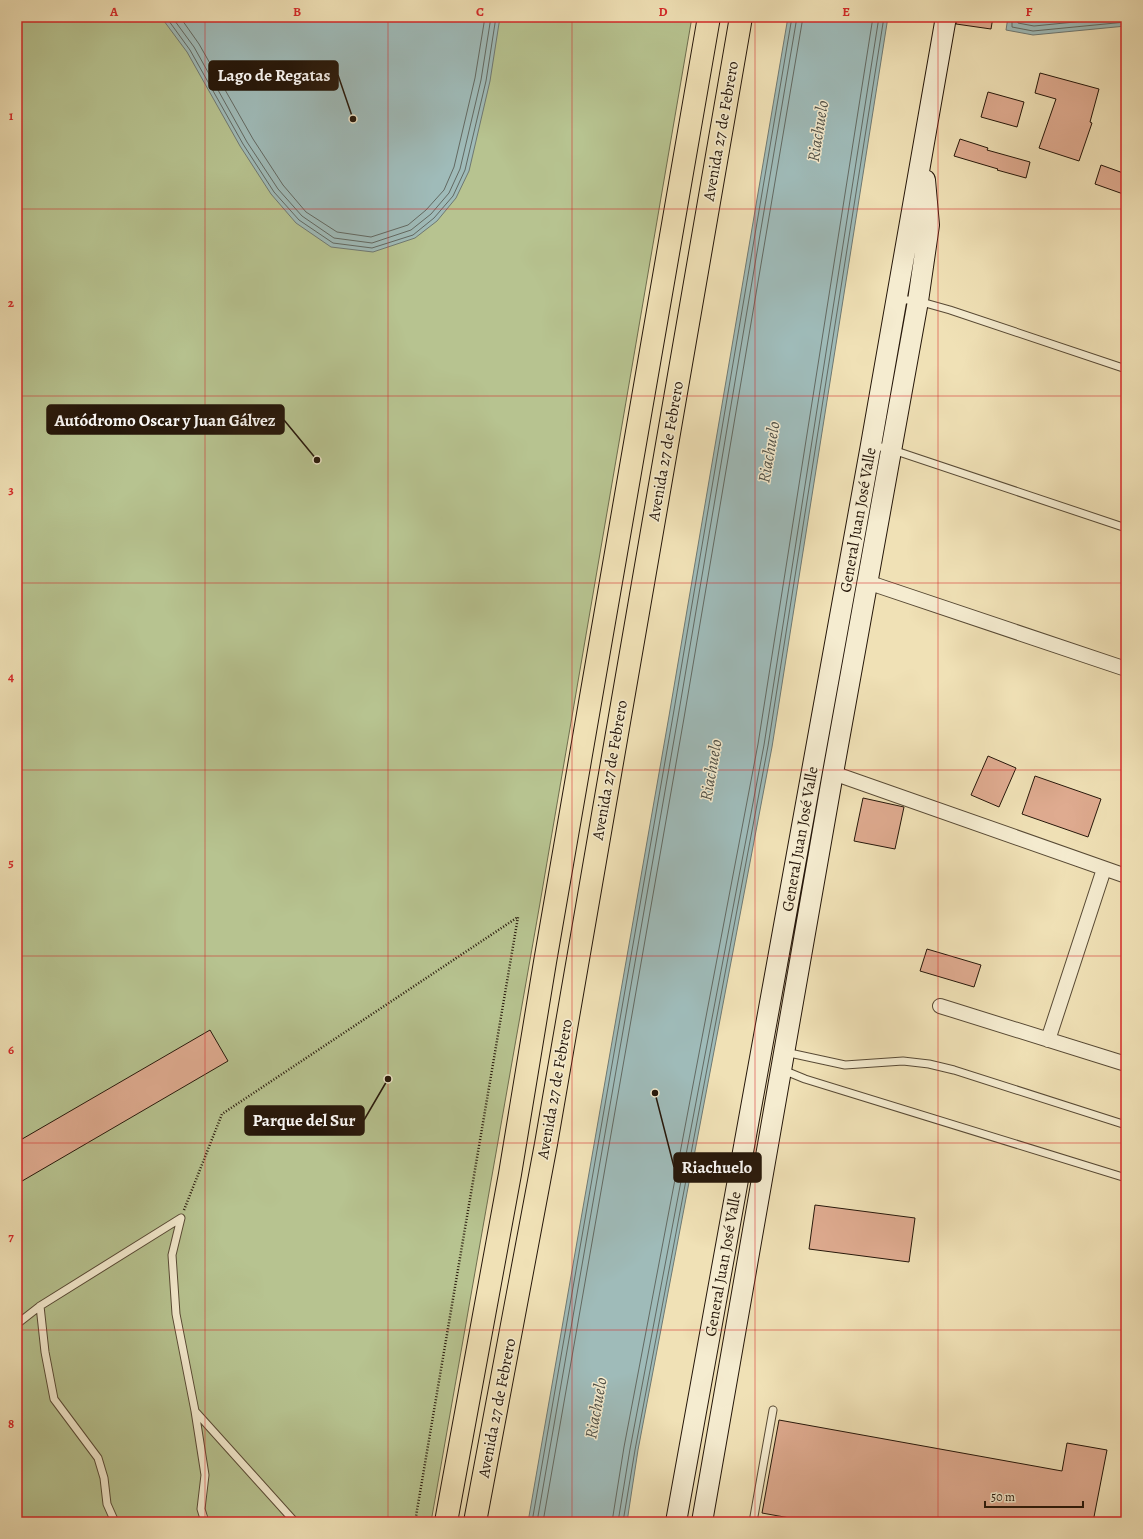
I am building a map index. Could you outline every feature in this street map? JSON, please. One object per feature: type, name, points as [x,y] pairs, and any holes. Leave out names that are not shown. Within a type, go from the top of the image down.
[{"type":"main road","name":"Avenida 27 de Febrero","points":[[446,1522],[510,1174],[710,17]]},
{"type":"main road","name":"Avenida 27 de Febrero","points":[[475,1522],[547,1137],[741,17]]},
{"type":"main road","name":"General Juan José Valle","points":[[676,1522],[871,445],[946,17]]},
{"type":"main road","name":"General Juan José Valle","points":[[702,1522],[890,449],[918,301],[929,225],[922,155]]},
{"type":"street","points":[[867,582],[1126,669]]},
{"type":"street","points":[[833,773],[1126,876]]},
{"type":"street","points":[[1048,1040],[1104,869]]},
{"type":"street","points":[[940,1006],[1126,1064]]},
{"type":"lane","points":[[897,298],[918,301],[1126,369]]},
{"type":"lane","points":[[871,445],[890,449],[1126,528]]},
{"type":"lane","points":[[783,1061],[845,1065],[903,1061],[929,1064],[954,1070],[1126,1125]]},
{"type":"lane","points":[[783,1061],[805,1079],[1126,1178]]},
{"type":"lane","points":[[17,1324],[40,1306],[181,1218]]},
{"type":"lane","points":[[181,1218],[172,1255],[176,1314],[206,1475],[200,1509],[205,1522]]},
{"type":"lane","points":[[40,1306],[45,1352],[54,1399],[98,1458],[104,1478],[107,1504],[115,1522]]},
{"type":"lane","points":[[753,1522],[773,1410]]},
{"type":"lane","points":[[195,1411],[295,1522]]},
{"type":"path","points":[[181,1218],[222,1114],[518,917],[415,1522]]},
{"type":"green space","points":[[17,17],[692,17],[540,903],[431,1522],[17,1522]]},
{"type":"water","points":[[161,17],[500,17],[490,81],[469,171],[456,198],[437,221],[415,238],[373,252],[331,247],[296,223],[271,194],[240,146],[187,52]]},
{"type":"water","name":"Riachuelo","points":[[788,17],[888,17],[772,747],[638,1450],[627,1522],[528,1522],[669,716]]},
{"type":"water","points":[[1008,17],[1126,17],[1126,26],[1033,35],[1006,30]]},
{"type":"building","points":[[957,17],[993,17],[991,29],[956,24]]},
{"type":"building","points":[[1040,73],[1099,89],[1090,122],[1092,123],[1079,161],[1039,148],[1056,99],[1035,93]]},
{"type":"building","points":[[988,92],[1024,102],[1017,127],[981,117]]},
{"type":"building","points":[[960,139],[988,148],[987,150],[1030,162],[1026,178],[954,156]]},
{"type":"building","points":[[1101,165],[1126,174],[1126,195],[1095,184]]},
{"type":"building","points":[[988,756],[1016,768],[999,807],[971,795]]},
{"type":"building","points":[[1035,776],[1101,799],[1088,837],[1022,814]]},
{"type":"building","points":[[863,798],[904,807],[895,849],[854,841]]},
{"type":"building","points":[[927,949],[981,965],[974,987],[920,971]]},
{"type":"building","points":[[210,1030],[228,1061],[17,1184],[17,1142]]},
{"type":"building","points":[[815,1205],[915,1218],[909,1262],[809,1249]]},
{"type":"building","points":[[779,1420],[1062,1471],[1067,1443],[1107,1450],[1093,1522],[812,1522],[762,1513]]},
{"type":"place","name":"Lago de Regatas","points":[[353,119]]},
{"type":"place","name":"Autódromo Oscar y Juan Gálvez","points":[[317,460]]},
{"type":"place","name":"Parque del Sur","points":[[388,1079]]},
{"type":"place","name":"Riachuelo","points":[[655,1093]]}]
